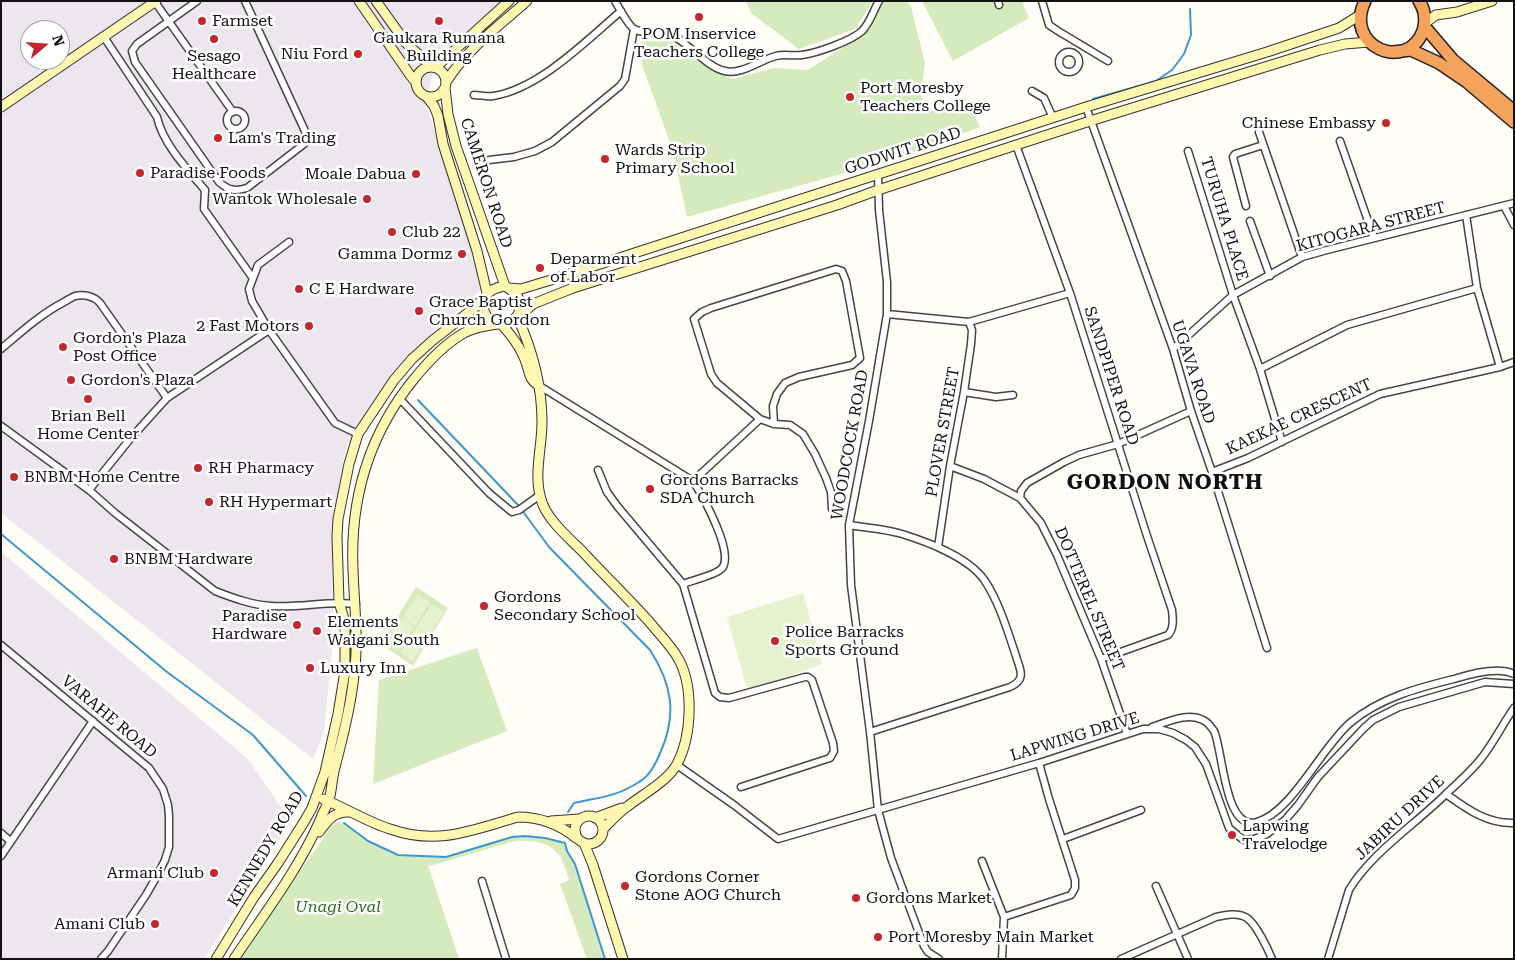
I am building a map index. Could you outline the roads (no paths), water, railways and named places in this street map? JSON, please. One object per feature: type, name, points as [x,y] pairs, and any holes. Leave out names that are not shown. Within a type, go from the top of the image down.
[{"type":"highway","points":[[1360,7],[1361,27],[1369,42],[1380,50],[1393,52],[1402,51],[1410,47],[1417,42],[1422,34],[1425,25],[1425,14],[1419,1]]},
{"type":"highway","points":[[1425,25],[1453,60],[1514,111]]},
{"type":"highway","points":[[1393,52],[1411,50],[1439,63],[1466,82],[1514,122]]},
{"type":"main road","points":[[359,1],[410,76],[416,81]]},
{"type":"main road","points":[[376,1],[406,43],[442,72],[445,85]]},
{"type":"main road","points":[[509,1],[434,67],[422,69],[416,81],[418,90],[427,97],[437,96],[454,68],[527,1]]},
{"type":"main road","points":[[1425,25],[1436,14],[1456,12],[1492,1]]},
{"type":"main road","points":[[1,107],[155,2]]},
{"type":"main road","name":"GODWIT ROAD","points":[[507,287],[521,288],[551,280],[1086,107],[1211,70],[1321,34],[1339,28],[1360,7]]},
{"type":"main road","name":"GODWIT ROAD","points":[[518,314],[525,311],[532,304],[574,288],[837,205],[1090,121],[1320,50],[1345,44],[1369,42]]},
{"type":"main road","name":"CAMERON ROAD","points":[[445,85],[448,114],[456,146],[507,287]]},
{"type":"main road","name":"CAMERON ROAD","points":[[427,97],[434,106],[438,116],[443,144],[477,252],[486,295]]},
{"type":"main road","points":[[499,324],[512,321],[518,314],[520,306],[518,295],[507,287],[494,288],[486,295],[483,308],[484,313],[492,322],[499,324],[513,337],[521,351],[531,378],[538,385]]},
{"type":"main road","name":"KENNEDY ROAD","points":[[216,959],[312,808],[332,744],[343,692],[346,636],[345,622],[339,602],[338,519],[349,464],[358,434],[394,380],[412,360],[432,341],[474,308],[486,295]]},
{"type":"main road","points":[[518,314],[528,338],[538,385],[542,421],[537,465],[540,495],[544,506],[562,530],[646,618],[678,659],[687,683],[689,718],[685,740],[677,765],[653,788],[627,806],[603,829]]},
{"type":"main road","name":"KENNEDY ROAD","points":[[234,959],[310,844],[329,801],[334,768],[344,729],[354,675],[356,604],[353,539],[360,489],[373,446],[383,424],[399,398],[418,374],[435,357],[465,332],[499,324]]},
{"type":"main road","points":[[334,768],[334,792],[337,798],[352,812]]},
{"type":"main road","points":[[316,796],[388,829],[404,834],[420,836],[462,834],[527,817],[548,822],[566,830],[580,840],[592,843],[598,841]]},
{"type":"main road","points":[[595,818],[627,806]]},
{"type":"main road","points":[[310,844],[326,821],[341,812],[352,812]]},
{"type":"main road","points":[[548,822],[579,819],[587,816],[595,818],[600,822],[603,829],[598,841],[593,865]]},
{"type":"main road","points":[[579,819],[574,828],[593,865],[623,959]]},
{"type":"street","points":[[197,1],[137,44],[132,50],[135,62],[218,182],[227,189],[239,191],[247,188],[304,144],[307,138],[245,1]]},
{"type":"street","points":[[615,1],[634,29],[647,32],[665,32],[675,36],[711,64],[723,71],[732,72],[777,56],[802,55],[828,48],[848,39],[862,31],[869,22],[879,1]]},
{"type":"street","points":[[1042,1],[1049,24],[1108,61]]},
{"type":"street","points":[[155,2],[233,112]]},
{"type":"street","points":[[474,95],[492,96],[520,88],[550,70],[621,11]]},
{"type":"street","points":[[490,160],[514,157],[535,151],[552,142],[620,86],[625,79],[634,29]]},
{"type":"street","points":[[104,37],[157,117],[160,130],[187,170],[205,190],[204,208],[252,277]]},
{"type":"street","points":[[1076,55],[1068,52],[1063,54],[1059,63],[1062,69],[1068,72],[1074,71],[1078,67],[1079,62],[1076,55],[1080,45]]},
{"type":"street","points":[[1057,48],[1063,54]]},
{"type":"street","points":[[1032,91],[1044,98],[1053,118]]},
{"type":"street","name":"UGAVA ROAD","points":[[1086,107],[1173,349],[1267,648]]},
{"type":"street","points":[[1259,132],[1302,257]]},
{"type":"street","points":[[1340,141],[1374,238]]},
{"type":"street","name":"SANDPIPER ROAD","points":[[1016,145],[1070,293],[1172,610],[1171,632],[1168,636],[1101,659]]},
{"type":"street","points":[[1246,206],[1232,157],[1235,154],[1263,145]]},
{"type":"street","name":"TURUHA PLACE","points":[[1188,151],[1233,295],[1260,369],[1282,442]]},
{"type":"street","name":"WOODCOCK ROAD","points":[[878,174],[879,210],[887,282],[886,314],[870,421],[849,525],[851,585],[878,810],[891,858],[924,946],[928,952],[939,959]]},
{"type":"street","name":"KITOGARA STREET","points":[[1173,349],[1233,295],[1302,257],[1514,203]]},
{"type":"street","points":[[1504,206],[1514,225]]},
{"type":"street","points":[[1466,215],[1477,288],[1500,367]]},
{"type":"street","points":[[1250,221],[1270,276]]},
{"type":"street","points":[[289,242],[258,265],[249,289],[252,301],[269,330],[335,423],[358,434]]},
{"type":"street","points":[[774,424],[773,406],[777,394],[784,383],[799,377],[852,365],[860,358],[846,281],[842,271],[836,269],[710,308],[694,319],[711,374],[717,383],[760,420],[774,424],[790,426],[803,434],[826,478],[831,492],[832,509]]},
{"type":"street","points":[[1260,369],[1347,325],[1477,288]]},
{"type":"street","points":[[886,314],[970,322],[1070,293]]},
{"type":"street","points":[[1,349],[26,327],[57,306],[75,296],[91,296],[100,303],[167,398]]},
{"type":"street","name":"PLOVER STREET","points":[[938,547],[950,466],[964,392],[972,335],[970,322]]},
{"type":"street","points":[[89,490],[130,439],[167,398],[269,330]]},
{"type":"street","name":"KAEKAE CRESCENT","points":[[1212,472],[1248,458],[1380,394],[1500,367],[1514,362]]},
{"type":"street","points":[[538,385],[693,481],[721,537],[726,554],[725,563],[721,570],[683,584]]},
{"type":"street","points":[[964,392],[996,396],[1013,395]]},
{"type":"street","points":[[399,398],[489,493],[512,512],[519,510],[540,495]]},
{"type":"street","points":[[1020,498],[1021,491],[1027,483],[1079,454],[1118,444],[1191,411]]},
{"type":"street","points":[[693,481],[760,420]]},
{"type":"street","points":[[1,426],[89,490],[115,513],[216,591],[235,599],[270,606],[296,606],[339,602],[356,604]]},
{"type":"street","name":"DOTTEREL STREET","points":[[950,466],[984,479],[1020,498],[1041,522],[1051,541],[1101,659],[1127,734]]},
{"type":"street","points":[[598,470],[607,492],[683,584],[716,693],[720,697],[729,698],[805,677],[812,680],[833,743],[833,755],[830,758],[741,787]]},
{"type":"street","points":[[849,525],[901,534],[938,547],[968,565],[984,580],[1008,631],[1021,670],[1021,678],[1017,684],[870,732]]},
{"type":"street","name":"VARAHE ROAD","points":[[1,645],[149,768],[163,790],[168,805],[170,816],[169,847],[162,867],[132,916],[101,959]]},
{"type":"street","points":[[1144,729],[1188,716],[1206,722],[1215,733],[1223,775],[1232,804],[1240,818],[1254,823],[1269,816],[1286,802],[1332,741],[1350,723],[1383,702],[1399,695],[1474,673],[1506,671],[1514,674]]},
{"type":"street","name":"LAPWING DRIVE","points":[[677,765],[778,839],[1039,763],[1144,729],[1159,729],[1173,733],[1194,747],[1206,764],[1228,828],[1241,838],[1254,839],[1266,834],[1286,819],[1318,777],[1364,728],[1374,720],[1399,707],[1485,682],[1514,684]]},
{"type":"street","name":"JABIRU DRIVE","points":[[1328,959],[1348,890],[1354,881],[1382,851],[1446,794],[1479,761],[1514,708]]},
{"type":"street","points":[[1,856],[93,721]]},
{"type":"street","points":[[1004,918],[1071,895],[1075,888],[1075,880],[1063,838],[1049,800],[1039,763]]},
{"type":"street","points":[[1446,794],[1470,811],[1487,820],[1503,823],[1514,822]]},
{"type":"street","points":[[1063,838],[1141,810]]},
{"type":"street","points":[[1,833],[10,841]]},
{"type":"street","points":[[982,861],[1004,918],[1002,959]]},
{"type":"street","points":[[482,881],[506,959]]},
{"type":"street","points":[[1156,886],[1188,959]]},
{"type":"street","points":[[1120,959],[1216,917],[1229,914],[1244,916],[1250,921],[1272,959]]},
{"type":"waterway","points":[[1093,99],[1156,81],[1172,70],[1184,54],[1191,35],[1190,9]]},
{"type":"waterway","points":[[418,400],[518,505]]},
{"type":"waterway","points":[[524,513],[549,547],[650,650],[663,675],[670,699],[669,724],[666,737],[657,760],[646,776],[631,787],[615,794],[574,803],[568,812]]},
{"type":"waterway","points":[[1,534],[167,672],[253,735],[306,796]]},
{"type":"waterway","points":[[344,823],[368,841],[398,855],[446,857],[512,837],[525,836],[565,843],[567,851],[575,864],[605,959]]},
{"type":"place","name":"POM Inservice Teachers College","points":[[699,17]]},
{"type":"place","name":"Farmset","points":[[202,21]]},
{"type":"place","name":"Gaukara Rumana Building","points":[[439,21]]},
{"type":"place","name":"Sesago Healthcare","points":[[214,39]]},
{"type":"place","name":"Niu Ford","points":[[358,54]]},
{"type":"place","name":"Port Moresby Teachers College","points":[[850,97]]},
{"type":"place","name":"Chinese Embassy","points":[[1386,123]]},
{"type":"place","name":"Lam's Trading","points":[[218,138]]},
{"type":"place","name":"Wards Strip Primary School","points":[[605,159]]},
{"type":"place","name":"Paradise Foods","points":[[140,173]]},
{"type":"place","name":"Moale Dabua","points":[[416,174]]},
{"type":"place","name":"Wantok Wholesale","points":[[367,199]]},
{"type":"place","name":"Club 22","points":[[392,232]]},
{"type":"place","name":"Gamma Dormz","points":[[462,254]]},
{"type":"place","name":"Deparment of Labor","points":[[540,268]]},
{"type":"place","name":"C E Hardware","points":[[299,289]]},
{"type":"place","name":"Grace Baptist Church Gordon","points":[[419,311]]},
{"type":"place","name":"2 Fast Motors","points":[[309,326]]},
{"type":"place","name":"Gordon's Plaza Post Office","points":[[63,347]]},
{"type":"place","name":"Gordon's Plaza","points":[[71,380]]},
{"type":"place","name":"Brian Bell Home Center","points":[[88,399]]},
{"type":"place","name":"RH Pharmacy","points":[[198,468]]},
{"type":"place","name":"BNBM Home Centre","points":[[14,477]]},
{"type":"place","name":"Gordons Barracks SDA Church","points":[[650,489]]},
{"type":"place","name":"RH Hypermart","points":[[209,502]]},
{"type":"place","name":"BNBM Hardware","points":[[114,559]]},
{"type":"place","name":"Gordons Secondary School","points":[[484,606]]},
{"type":"place","name":"Paradise Hardware","points":[[297,625]]},
{"type":"place","name":"Elements Waigani South","points":[[317,631]]},
{"type":"place","name":"Police Barracks Sports Ground","points":[[775,641]]},
{"type":"place","name":"Luxury Inn","points":[[310,668]]},
{"type":"place","name":"Lapwing Travelodge","points":[[1232,835]]},
{"type":"place","name":"Armani Club","points":[[214,873]]},
{"type":"place","name":"Gordons Corner Stone AOG Church","points":[[625,886]]},
{"type":"place","name":"Gordons Market","points":[[856,898]]},
{"type":"place","name":"Amani Club","points":[[155,924]]},
{"type":"place","name":"Port Moresby Main Market","points":[[878,937]]},
{"type":"district","name":"GORDON NORTH","points":[[1165,483]]},
{"type":"park label","name":"Unagi Oval","points":[[338,907]]}]
